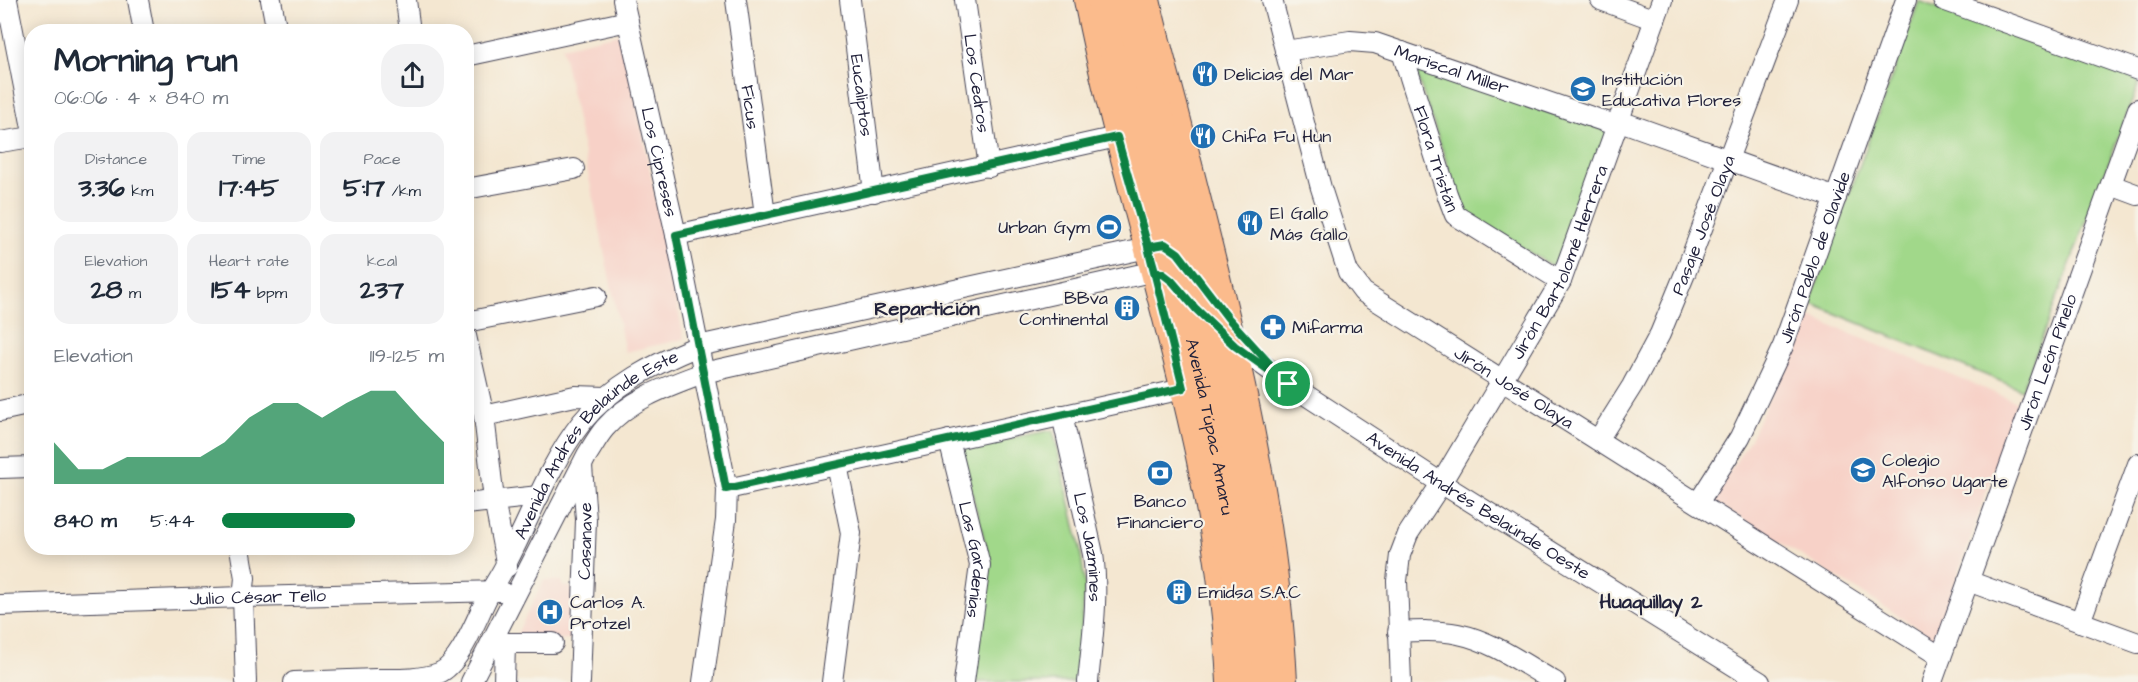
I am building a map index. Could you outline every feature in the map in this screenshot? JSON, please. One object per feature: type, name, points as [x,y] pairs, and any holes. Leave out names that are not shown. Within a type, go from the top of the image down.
[{"type":"highway","name":"Avenida Túpac Amaru","points":[[1103,0],[1157,254],[1190,286],[1219,321],[1259,561],[1266,624],[1268,682]]},
{"type":"highway","name":"Avenida Túpac Amaru","points":[[1129,0],[1138,46],[1164,136],[1190,286],[1204,386],[1234,544],[1244,618],[1247,682]]},
{"type":"main road","name":"Avenida Túpac Amaru","points":[[1087,0],[1117,137],[1157,254],[1209,508],[1228,630],[1230,682]]},
{"type":"main road","name":"Avenida Túpac Amaru","points":[[1147,0],[1219,321],[1235,346],[1267,511],[1278,600],[1284,682]]},
{"type":"street","points":[[7,0],[24,87]]},
{"type":"street","points":[[138,0],[142,24]]},
{"type":"street","points":[[271,0],[276,24]]},
{"type":"street","points":[[406,0],[409,24]]},
{"type":"street","name":"Los Cipreses","points":[[623,0],[676,235],[726,489],[726,520],[704,682]]},
{"type":"street","name":"Ficus","points":[[735,0],[765,215]]},
{"type":"street","name":"Eucaliptos","points":[[850,0],[874,192]]},
{"type":"street","name":"Los Cedros","points":[[965,0],[989,166]]},
{"type":"street","name":"Jirón José Olaya","points":[[1272,0],[1322,188],[1348,272],[1363,292],[1933,653]]},
{"type":"street","points":[[1600,0],[1654,20]]},
{"type":"street","name":"Jirón Bartolomé Herrera","points":[[1401,682],[1397,581],[1400,555],[1408,534],[1441,483],[1561,280],[1616,122],[1662,0]]},
{"type":"street","name":"Pasaje José Olaya","points":[[1598,440],[1632,386],[1660,334],[1788,0]]},
{"type":"street","name":"Jirón Pablo de Olavide","points":[[1698,504],[1740,437],[1783,346],[1906,0]]},
{"type":"street","points":[[1943,0],[2138,70]]},
{"type":"street","points":[[474,54],[628,21]]},
{"type":"street","name":"Mariscal Miller","points":[[1286,51],[1350,41],[1376,43],[1728,159],[1836,198]]},
{"type":"street","name":"Flora Tristán","points":[[1402,52],[1446,194],[1455,215],[1561,280]]},
{"type":"street","name":"Jirón León Pinelo","points":[[1932,682],[1933,653],[1968,581],[2138,109]]},
{"type":"street","points":[[676,235],[1117,137]]},
{"type":"street","points":[[0,142],[24,138]]},
{"type":"street","points":[[474,188],[574,169]]},
{"type":"street","points":[[2111,185],[2138,195]]},
{"type":"street","name":"Avenida Andrés Belaúnde Este","points":[[294,682],[402,678],[440,672],[451,665],[506,565],[568,442],[582,422],[606,397],[628,380],[662,360],[698,346],[1157,254]]},
{"type":"street","name":"Avenida Andrés Belaúnde Este","points":[[471,682],[500,640],[516,592],[582,465],[606,428],[634,403],[703,373],[1157,254]]},
{"type":"street","points":[[474,320],[596,296]]},
{"type":"street","name":"Avenida Andrés Belaúnde Oeste","points":[[1219,321],[1288,384]]},
{"type":"street","name":"Avenida Andrés Belaúnde Oeste","points":[[1235,346],[1288,384],[1441,483],[1760,682]]},
{"type":"street","points":[[474,372],[484,416],[494,500],[506,565],[516,592]]},
{"type":"street","points":[[726,489],[1183,388]]},
{"type":"street","points":[[484,416],[575,396],[606,397]]},
{"type":"street","points":[[0,411],[24,406]]},
{"type":"street","name":"Los Jazmines","points":[[1062,415],[1096,572],[1088,682]]},
{"type":"street","name":"Las Gardenias","points":[[949,440],[980,565],[964,682]]},
{"type":"street","name":"Casanave","points":[[568,442],[580,456],[586,520],[580,682]]},
{"type":"street","points":[[2080,622],[2138,464]]},
{"type":"street","points":[[832,682],[851,533],[837,465]]},
{"type":"street","points":[[0,468],[24,468]]},
{"type":"street","points":[[474,503],[539,496]]},
{"type":"street","points":[[241,555],[245,578],[243,597],[246,682]]},
{"type":"street","points":[[1968,581],[2138,643]]},
{"type":"street","name":"Julio César Tello","points":[[0,605],[243,597],[516,592]]},
{"type":"street","points":[[1398,632],[1429,630],[1461,634],[1487,644],[1555,682]]},
{"type":"street","points":[[504,682],[500,640],[553,644]]},
{"type":"shaded area","points":[[622,33],[684,339],[625,352],[562,47]]},
{"type":"shaded area","name":"Colegio Alfonso Ugarte","points":[[1805,315],[2017,402],[1936,639],[1712,500],[1750,439],[1790,354]]},
{"type":"shaded area","name":"Carlos A. Protzel","points":[[544,580],[562,581],[563,587],[572,587],[571,640],[516,636]]},
{"type":"green space","points":[[1919,1],[2138,79],[2138,85],[2022,390],[1810,303]]},
{"type":"green space","points":[[1412,61],[1609,130],[1557,269],[1464,213]]},
{"type":"green space","points":[[1053,430],[1080,547],[1085,586],[1077,682],[973,682],[986,585],[987,550],[960,448]]},
{"type":"place","name":"Delicias del Mar","points":[[1205,74]]},
{"type":"place","name":"Institución Educativa Flores","points":[[1583,89]]},
{"type":"place","name":"Chifa Fu Hun","points":[[1203,136]]},
{"type":"place","name":"El Gallo Más Gallo","points":[[1250,223]]},
{"type":"place","name":"Urban Gym","points":[[1109,227]]},
{"type":"place","name":"BBva Continental","points":[[1127,308]]},
{"type":"place","name":"Mifarma","points":[[1273,327]]},
{"type":"place","name":"Colegio Alfonso Ugarte","points":[[1863,470]]},
{"type":"place","name":"Banco Financiero","points":[[1160,473]]},
{"type":"place","name":"Emidsa S.A.C","points":[[1179,592]]},
{"type":"place","name":"Carlos A. Protzel","points":[[550,612]]},
{"type":"district","name":"Repartición","points":[[927,308]]},
{"type":"district","name":"Huaquillay 2","points":[[1651,601]]},
{"type":"route","points":[[1288,384],[1228,318],[1178,253],[1165,244],[1157,245],[1148,247],[1183,388],[726,489],[676,235],[1117,137],[1146,238],[1148,247],[1155,271],[1163,274],[1184,292],[1196,309],[1235,346],[1288,384]]}]
